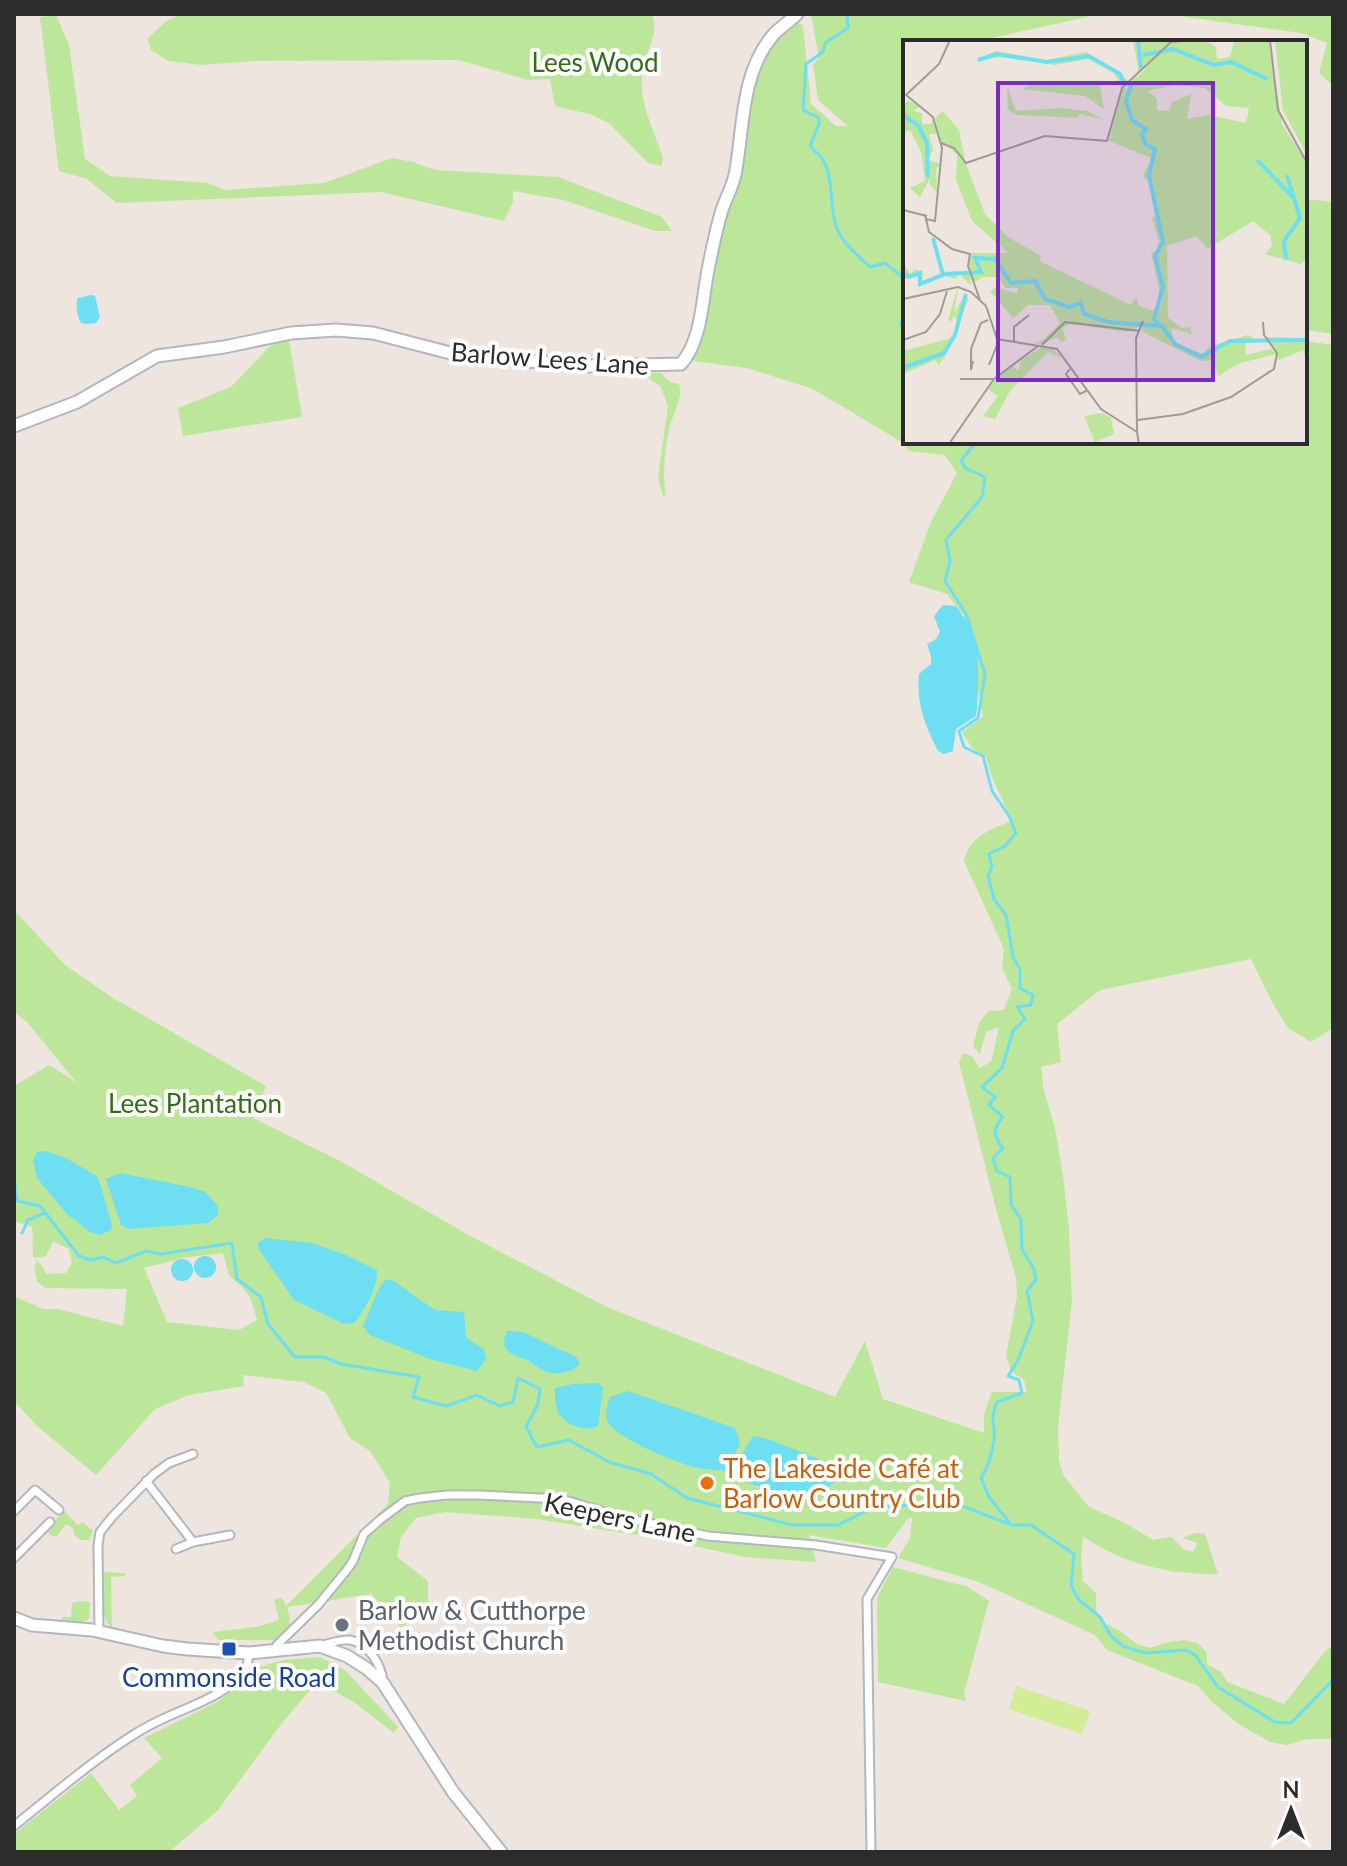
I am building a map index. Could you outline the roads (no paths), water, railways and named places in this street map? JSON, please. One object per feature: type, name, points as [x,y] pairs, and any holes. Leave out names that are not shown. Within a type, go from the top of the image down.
[{"type":"street","name":"Barlow Lees Lane","points":[[14,426],[77,402],[157,356],[224,347],[291,333],[336,330],[373,333],[462,356],[590,366],[681,364],[695,337],[708,268],[734,178],[749,79],[767,43],[797,14]]},
{"type":"street","points":[[99,1631],[100,1532],[146,1481],[169,1463],[193,1454]]},
{"type":"street","points":[[146,1481],[193,1542]]},
{"type":"street","points":[[14,1511],[35,1490],[59,1510]]},
{"type":"street","name":"Keepers Lane","points":[[278,1651],[277,1645],[318,1605],[346,1571],[364,1534],[405,1501],[420,1498],[479,1495],[562,1499],[617,1516],[708,1536],[816,1545],[892,1557],[867,1599],[871,1852]]},
{"type":"street","points":[[14,1558],[50,1522]]},
{"type":"street","points":[[176,1549],[193,1542],[230,1535]]},
{"type":"street","points":[[14,1618],[41,1626],[99,1631],[163,1646],[211,1652],[278,1651],[347,1639],[361,1644],[370,1653],[381,1669],[383,1683]]},
{"type":"street","points":[[320,1646],[347,1656],[383,1683],[453,1792],[501,1852]]},
{"type":"street","points":[[14,1826],[139,1730],[238,1679],[247,1668],[249,1653]]},
{"type":"water","points":[[95,296],[100,317],[96,323],[81,323],[77,310],[78,298]]},
{"type":"water","points":[[943,605],[956,606],[972,631],[978,678],[976,716],[956,729],[953,751],[944,754],[938,751],[925,723],[918,685],[919,674],[931,664],[927,644],[936,639],[940,632],[934,616]]},
{"type":"water","points":[[45,1151],[66,1158],[98,1177],[111,1230],[100,1235],[90,1232],[67,1214],[37,1178],[33,1160],[37,1152]]},
{"type":"water","points":[[120,1173],[205,1192],[218,1206],[218,1215],[208,1223],[128,1229],[121,1225],[106,1179]]},
{"type":"water","points":[[265,1238],[312,1243],[377,1270],[370,1298],[354,1323],[344,1324],[294,1300],[258,1248],[258,1243]]},
{"type":"water","points":[[205,1256],[213,1259],[216,1267],[213,1275],[205,1278],[197,1275],[194,1267],[197,1259]]},
{"type":"water","points":[[182,1259],[190,1262],[193,1270],[190,1278],[182,1281],[174,1278],[171,1270],[174,1262]]},
{"type":"water","points":[[385,1280],[392,1280],[435,1310],[464,1312],[466,1337],[484,1350],[486,1359],[477,1371],[430,1359],[370,1335],[363,1326]]},
{"type":"water","points":[[507,1331],[523,1332],[576,1357],[580,1364],[564,1372],[543,1370],[509,1352],[504,1344]]},
{"type":"water","points":[[597,1383],[603,1388],[598,1426],[583,1428],[563,1419],[557,1409],[555,1388]]},
{"type":"water","points":[[628,1391],[735,1428],[740,1444],[725,1471],[693,1467],[673,1460],[614,1429],[606,1416],[610,1397]]},
{"type":"water","points":[[753,1436],[829,1463],[838,1480],[819,1493],[781,1493],[745,1482],[738,1460]]},
{"type":"waterway","points":[[847,14],[848,28],[825,43],[823,52],[806,64],[803,110],[819,118],[810,146],[826,167],[835,221],[843,240],[870,267],[885,263],[903,277]]},
{"type":"waterway","points":[[903,322],[900,323],[903,327]]},
{"type":"waterway","points":[[974,444],[961,461],[965,468],[985,477],[982,497],[946,540],[950,561],[945,581],[966,614],[985,674],[978,718],[959,731],[964,747],[983,756],[992,791],[1016,833],[1005,846],[989,854],[992,867],[988,876],[994,899],[1006,915],[1013,957],[1020,969],[1020,988],[1033,995],[1031,1005],[1017,1007],[1025,1019],[1013,1031],[1002,1068],[982,1087],[995,1097],[989,1105],[1003,1117],[995,1133],[1003,1149],[993,1158],[997,1171],[1010,1177],[1011,1204],[1021,1220],[1022,1249],[1034,1269],[1036,1280],[1027,1291],[1033,1321],[1018,1360],[1008,1376],[1019,1380],[1022,1393],[997,1402],[993,1414],[993,1446],[981,1478],[989,1497],[1009,1522]]},
{"type":"waterway","points":[[14,1157],[14,1162]]},
{"type":"waterway","points":[[14,1174],[18,1201],[40,1206],[79,1256],[91,1260],[103,1257],[116,1263],[146,1251],[161,1254],[232,1243],[237,1279],[261,1297],[268,1324],[295,1357],[324,1357],[341,1364],[419,1377],[413,1397],[446,1406],[477,1395],[500,1406],[513,1402],[518,1378],[540,1389],[538,1404],[526,1427],[537,1447],[569,1440],[609,1462],[651,1474],[687,1498],[792,1525],[838,1525],[874,1507],[954,1503],[1012,1525],[1031,1525],[1074,1554],[1071,1586],[1079,1600],[1100,1617],[1111,1636],[1123,1646],[1145,1653],[1186,1650],[1195,1655],[1218,1687],[1275,1722],[1291,1723],[1333,1680]]},
{"type":"waterway","points":[[22,1233],[28,1220],[45,1213]]},
{"type":"place","name":"The Lakeside Café at Barlow Country Club","points":[[707,1483]]},
{"type":"place","name":"Barlow & Cutthorpe Methodist Church","points":[[342,1625]]},
{"type":"place","name":"Commonside Road","points":[[229,1649]]},
{"type":"park label","name":"Lees Wood","points":[[595,62]]},
{"type":"park label","name":"Lees Plantation","points":[[195,1103]]}]
